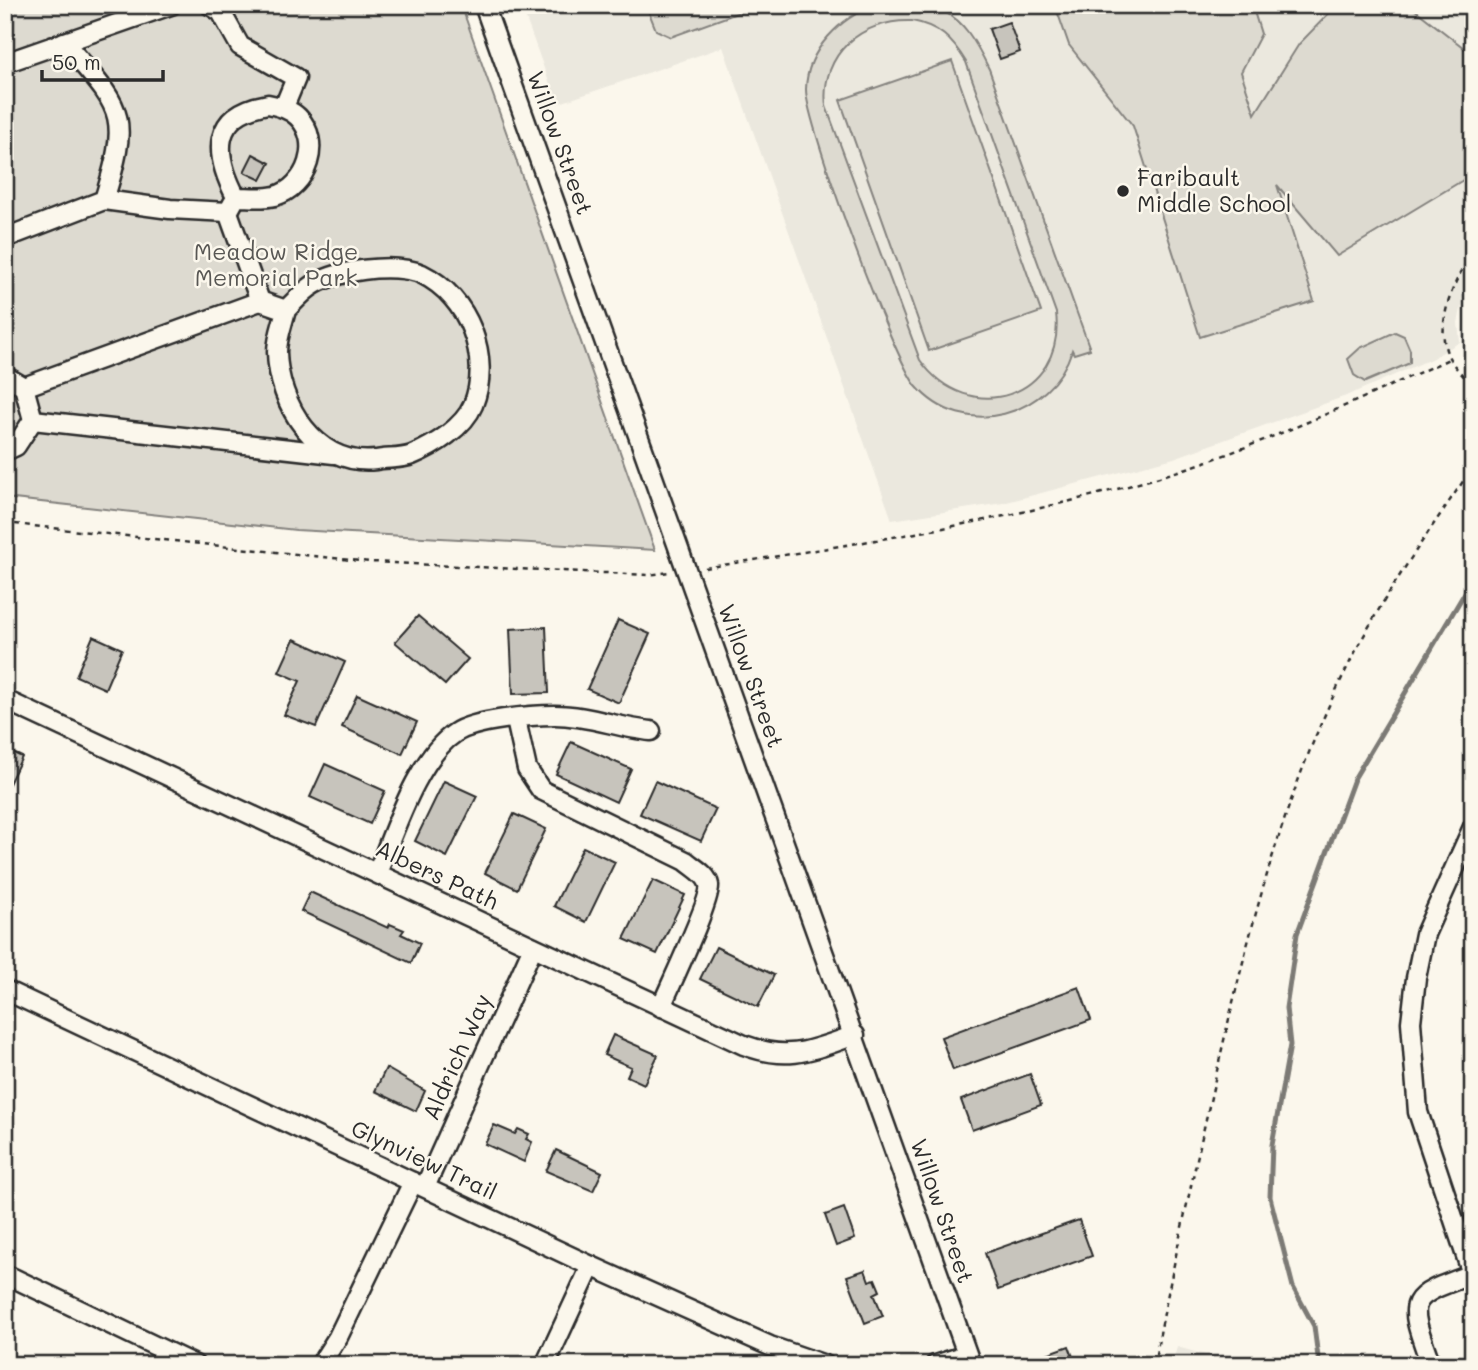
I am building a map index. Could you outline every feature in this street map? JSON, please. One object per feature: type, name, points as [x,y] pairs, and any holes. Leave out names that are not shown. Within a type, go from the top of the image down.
[{"type":"street","points":[[5,62],[171,5]]},
{"type":"street","name":"Willow Street","points":[[484,5],[855,1035],[969,1360]]},
{"type":"street","points":[[218,7],[240,46],[296,78],[284,107]]},
{"type":"street","points":[[64,42],[103,86],[118,114],[120,137],[104,200]]},
{"type":"street","points":[[5,238],[104,200],[170,209],[232,205],[274,196],[292,187],[305,173],[310,155],[308,136],[299,118],[284,107],[268,104],[238,113],[220,140],[220,159],[232,205],[260,301]]},
{"type":"street","points":[[33,419],[334,454],[368,461],[411,455],[447,436],[472,407],[482,370],[475,333],[455,300],[421,274],[384,268],[348,272],[310,286],[286,310],[277,350],[283,392],[302,427],[334,454]]},
{"type":"street","points":[[24,387],[260,301],[286,310]]},
{"type":"street","points":[[5,376],[24,387],[33,419],[16,446],[5,451]]},
{"type":"street","name":"Albers Path","points":[[5,700],[744,1045],[780,1055],[800,1054],[855,1035]]},
{"type":"street","points":[[377,873],[410,796],[437,749],[456,732],[470,726],[555,715],[586,718],[623,729],[651,731]]},
{"type":"street","points":[[516,720],[527,769],[541,790],[687,861],[707,878],[710,888],[705,907],[661,1007]]},
{"type":"street","points":[[1431,1365],[1414,1318],[1415,1302],[1426,1290],[1472,1274],[1418,1112],[1411,1022],[1425,934],[1441,892],[1473,827]]},
{"type":"street","name":"Aldrich Way","points":[[320,1365],[338,1338],[419,1184],[533,947]]},
{"type":"street","name":"Glynview Trail","points":[[5,990],[591,1266],[770,1346],[825,1365]]},
{"type":"street","points":[[545,1365],[591,1266]]},
{"type":"street","points":[[5,1274],[195,1365]]},
{"type":"street","points":[[935,1365],[969,1360]]},
{"type":"path","points":[[1473,254],[1457,275],[1446,314],[1450,359],[1473,386]]},
{"type":"path","points":[[5,523],[370,562],[648,575],[964,524],[1156,478],[1222,455],[1450,359]]},
{"type":"path","points":[[1154,1365],[1172,1268],[1251,923],[1293,793],[1348,664],[1400,573],[1473,467]]},
{"type":"shaded area","name":"Faribault Middle School","points":[[521,5],[1473,5],[1473,278],[1464,295],[1458,323],[1460,342],[1431,359],[1346,396],[1174,458],[1003,503],[892,520],[723,47],[557,104]]},
{"type":"shaded area","points":[[1177,1347],[1242,1365],[1172,1365]]},
{"type":"green space","name":"Meadow Ridge Memorial Park","points":[[461,5],[655,550],[296,530],[5,498],[5,6]]},
{"type":"green space","points":[[646,5],[759,5],[671,37],[656,30]]},
{"type":"green space","points":[[876,5],[933,8],[958,21],[968,32],[989,69],[1090,349],[1074,354],[1072,350],[1061,373],[1046,391],[1026,405],[1004,414],[981,417],[958,413],[936,403],[916,386],[889,333],[852,240],[820,146],[806,89],[812,61],[819,48],[839,26]],"holes":[[[894,22],[921,23],[944,35],[966,62],[1056,313],[1055,342],[1046,365],[1030,383],[1010,394],[987,398],[963,394],[940,381],[920,360],[826,106],[830,70],[848,43],[877,26]]]},
{"type":"green space","points":[[1055,5],[1252,5],[1261,34],[1241,72],[1255,114],[1299,44],[1337,5],[1409,5],[1473,55],[1473,174],[1337,256],[1277,185],[1314,301],[1200,337],[1133,126],[1069,45]]},
{"type":"green space","points":[[952,61],[1041,312],[929,351],[840,100]]},
{"type":"green space","points":[[1395,332],[1404,336],[1410,350],[1410,363],[1365,382],[1354,375],[1348,359],[1360,348]]},
{"type":"building","points":[[1009,22],[1020,52],[1000,59],[989,29]]},
{"type":"building","points":[[253,154],[270,163],[261,180],[244,172]]},
{"type":"building","points":[[418,616],[468,659],[445,685],[395,642]]},
{"type":"building","points":[[618,620],[650,634],[619,703],[587,689]]},
{"type":"building","points":[[546,627],[549,693],[513,694],[510,629]]},
{"type":"building","points":[[93,636],[122,649],[105,689],[76,676]]},
{"type":"building","points":[[294,639],[345,662],[316,727],[284,715],[300,681],[279,672]]},
{"type":"building","points":[[357,695],[417,722],[402,754],[342,727]]},
{"type":"building","points":[[571,742],[631,769],[616,802],[556,774]]},
{"type":"building","points":[[5,749],[22,757],[5,792]]},
{"type":"building","points":[[325,764],[385,791],[370,824],[310,797]]},
{"type":"building","points":[[444,781],[477,796],[447,857],[415,841]]},
{"type":"building","points":[[655,781],[716,809],[701,841],[640,814]]},
{"type":"building","points":[[514,814],[546,829],[517,889],[485,873]]},
{"type":"building","points":[[583,847],[615,862],[586,922],[554,906]]},
{"type":"building","points":[[653,880],[685,895],[657,954],[624,939]]},
{"type":"building","points":[[310,892],[388,928],[390,924],[404,930],[401,934],[420,943],[411,963],[301,911]]},
{"type":"building","points":[[716,947],[774,975],[758,1007],[700,979]]},
{"type":"building","points":[[1079,987],[1091,1020],[953,1070],[941,1037]]},
{"type":"building","points":[[613,1035],[658,1055],[644,1084],[627,1076],[631,1067],[604,1055]]},
{"type":"building","points":[[386,1068],[425,1091],[416,1111],[375,1091]]},
{"type":"building","points":[[1030,1074],[1041,1105],[972,1130],[961,1100]]},
{"type":"building","points":[[494,1125],[515,1134],[518,1129],[529,1134],[526,1139],[532,1142],[524,1162],[485,1144]]},
{"type":"building","points":[[556,1150],[602,1172],[593,1191],[546,1171]]},
{"type":"building","points":[[844,1208],[855,1239],[836,1246],[825,1215]]},
{"type":"building","points":[[1079,1220],[1092,1256],[998,1290],[985,1253]]},
{"type":"building","points":[[865,1270],[869,1281],[875,1279],[880,1291],[874,1294],[883,1316],[865,1323],[847,1276]]},
{"type":"building","points":[[1069,1346],[1076,1365],[1022,1365],[1022,1363]]},
{"type":"waterway","points":[[1319,1365],[1314,1326],[1293,1287],[1270,1197],[1272,1145],[1290,1045],[1286,1008],[1297,934],[1354,779],[1473,579]]},
{"type":"place","name":"Faribault Middle School","points":[[1123,191]]}]
